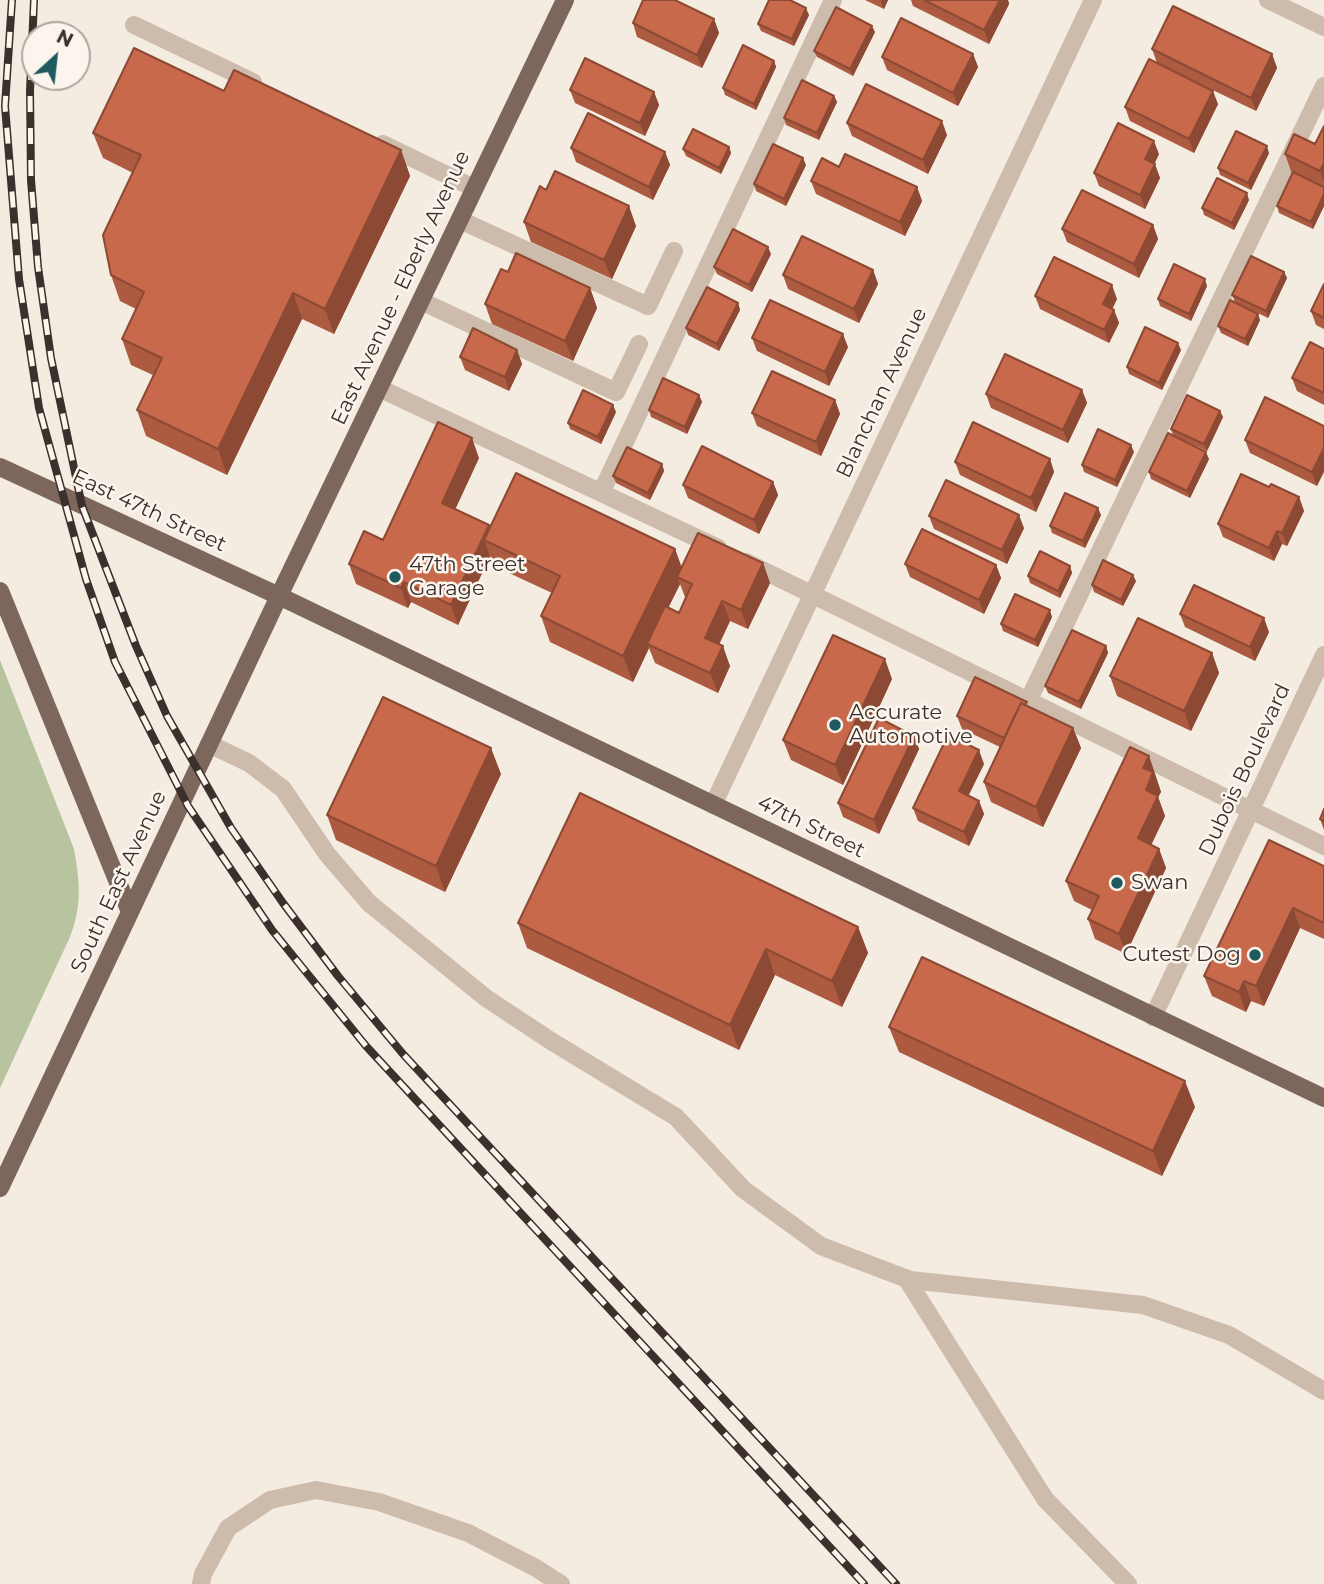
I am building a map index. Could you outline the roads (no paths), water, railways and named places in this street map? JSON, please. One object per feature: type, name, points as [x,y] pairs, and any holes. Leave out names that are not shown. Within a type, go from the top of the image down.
[{"type":"main road","name":"East Avenue - Eberly Avenue","points":[[279,596],[565,0]]},
{"type":"main road","name":"East 47th Street","points":[[0,467],[279,596]]},
{"type":"main road","points":[[0,590],[130,912]]},
{"type":"main road","name":"South East Avenue","points":[[0,1188],[279,596]]},
{"type":"main road","name":"47th Street","points":[[279,596],[1324,1098]]},
{"type":"street","points":[[601,493],[833,0]]},
{"type":"street","name":"Blanchan Avenue","points":[[713,805],[1093,0]]},
{"type":"street","points":[[1268,0],[1324,27]]},
{"type":"street","points":[[134,25],[273,92]]},
{"type":"street","points":[[1029,699],[1324,86]]},
{"type":"street","points":[[373,139],[474,188]]},
{"type":"street","points":[[460,220],[648,306],[674,251]]},
{"type":"street","points":[[421,301],[616,391],[639,344]]},
{"type":"street","points":[[379,388],[813,593],[1324,846]]},
{"type":"street","name":"Dubois Boulevard","points":[[1153,1017],[1324,655]]},
{"type":"street","points":[[209,744],[249,763],[283,789],[327,854],[369,903],[486,998],[551,1041],[676,1116],[743,1189],[821,1246],[906,1278],[1143,1305],[1229,1335],[1324,1391]]},
{"type":"street","points":[[906,1278],[1045,1499],[1128,1584]]},
{"type":"street","points":[[201,1584],[203,1574],[228,1528],[270,1500],[316,1490],[379,1502],[468,1533],[536,1567],[561,1584]]},
{"type":"railway","points":[[12,0],[5,106],[19,279],[39,408],[86,579],[115,662],[188,806],[272,930],[366,1046],[864,1584]]},
{"type":"railway","points":[[34,0],[30,91],[31,180],[38,267],[51,358],[82,506],[136,646],[167,716],[231,828],[283,903],[338,976],[403,1054],[896,1584]]},
{"type":"place","name":"47th Street Garage","points":[[395,577]]},
{"type":"place","name":"Accurate Automotive","points":[[835,725]]},
{"type":"place","name":"Swan","points":[[1117,883]]},
{"type":"place","name":"Cutest Dog","points":[[1255,955]]}]
